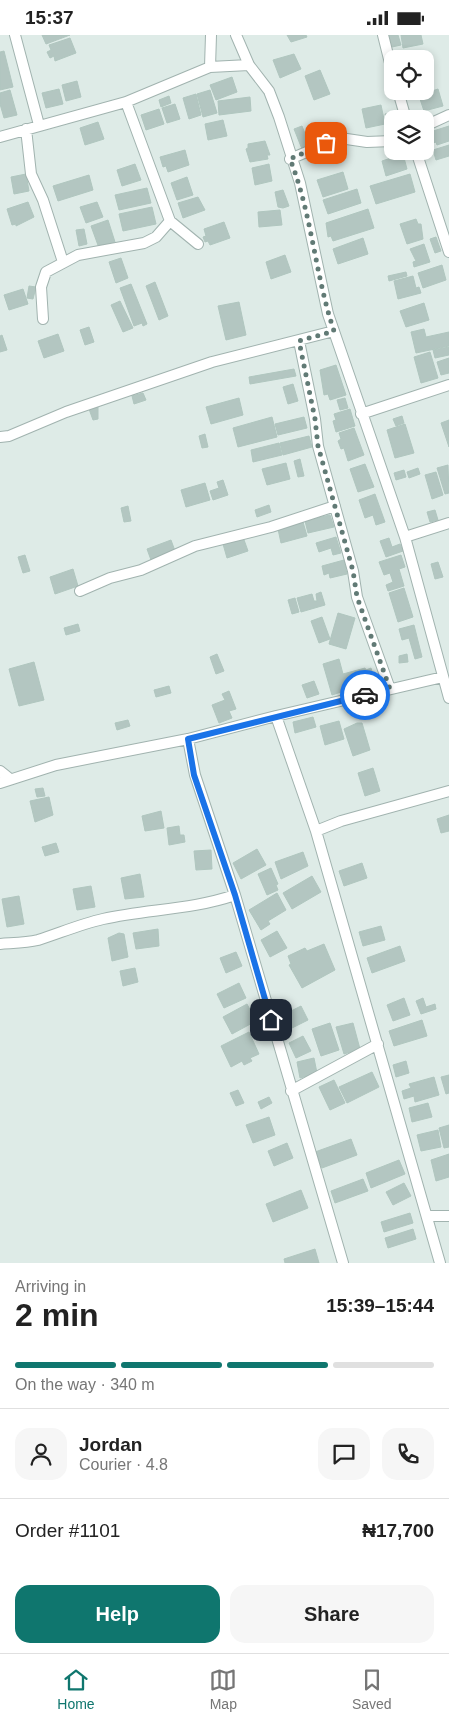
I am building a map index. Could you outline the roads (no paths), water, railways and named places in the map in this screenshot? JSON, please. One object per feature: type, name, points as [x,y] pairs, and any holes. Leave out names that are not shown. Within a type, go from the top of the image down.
[{"type":"street","points":[[15,35],[39,125]]},
{"type":"street","points":[[210,67],[211,35]]},
{"type":"street","points":[[236,35],[249,65],[269,91],[279,117],[290,159],[300,183],[308,230],[334,331],[361,414],[405,537],[449,698]]},
{"type":"street","points":[[383,35],[387,50]]},
{"type":"street","points":[[0,137],[126,101],[210,67],[249,65]]},
{"type":"street","points":[[126,101],[170,221],[198,244]]},
{"type":"street","points":[[434,122],[449,115]]},
{"type":"street","points":[[26,129],[31,174],[43,200],[63,262]]},
{"type":"street","points":[[290,159],[340,138],[367,142],[384,141]]},
{"type":"street","points":[[419,160],[449,250]]},
{"type":"street","points":[[43,319],[41,287],[46,272],[78,255],[144,243],[156,237],[170,221]]},
{"type":"street","points":[[0,437],[203,365],[334,331]]},
{"type":"street","points":[[299,341],[315,419],[318,446],[364,621],[390,689]]},
{"type":"street","points":[[361,414],[449,385]]},
{"type":"street","points":[[80,591],[110,578],[141,569],[196,546],[271,527],[334,506]]},
{"type":"street","points":[[405,537],[449,523]]},
{"type":"street","points":[[0,783],[56,765],[188,739],[276,715],[443,677]]},
{"type":"street","points":[[276,715],[316,831],[440,1263]]},
{"type":"street","points":[[188,739],[194,775],[235,895],[342,1263]]},
{"type":"street","points":[[0,771],[10,779]]},
{"type":"street","points":[[316,831],[341,821],[449,791]]},
{"type":"street","points":[[0,944],[37,940],[59,931],[103,919],[146,911],[196,907],[235,895]]},
{"type":"street","points":[[291,1091],[378,1044]]},
{"type":"street","points":[[427,1216],[449,1215]]}]
